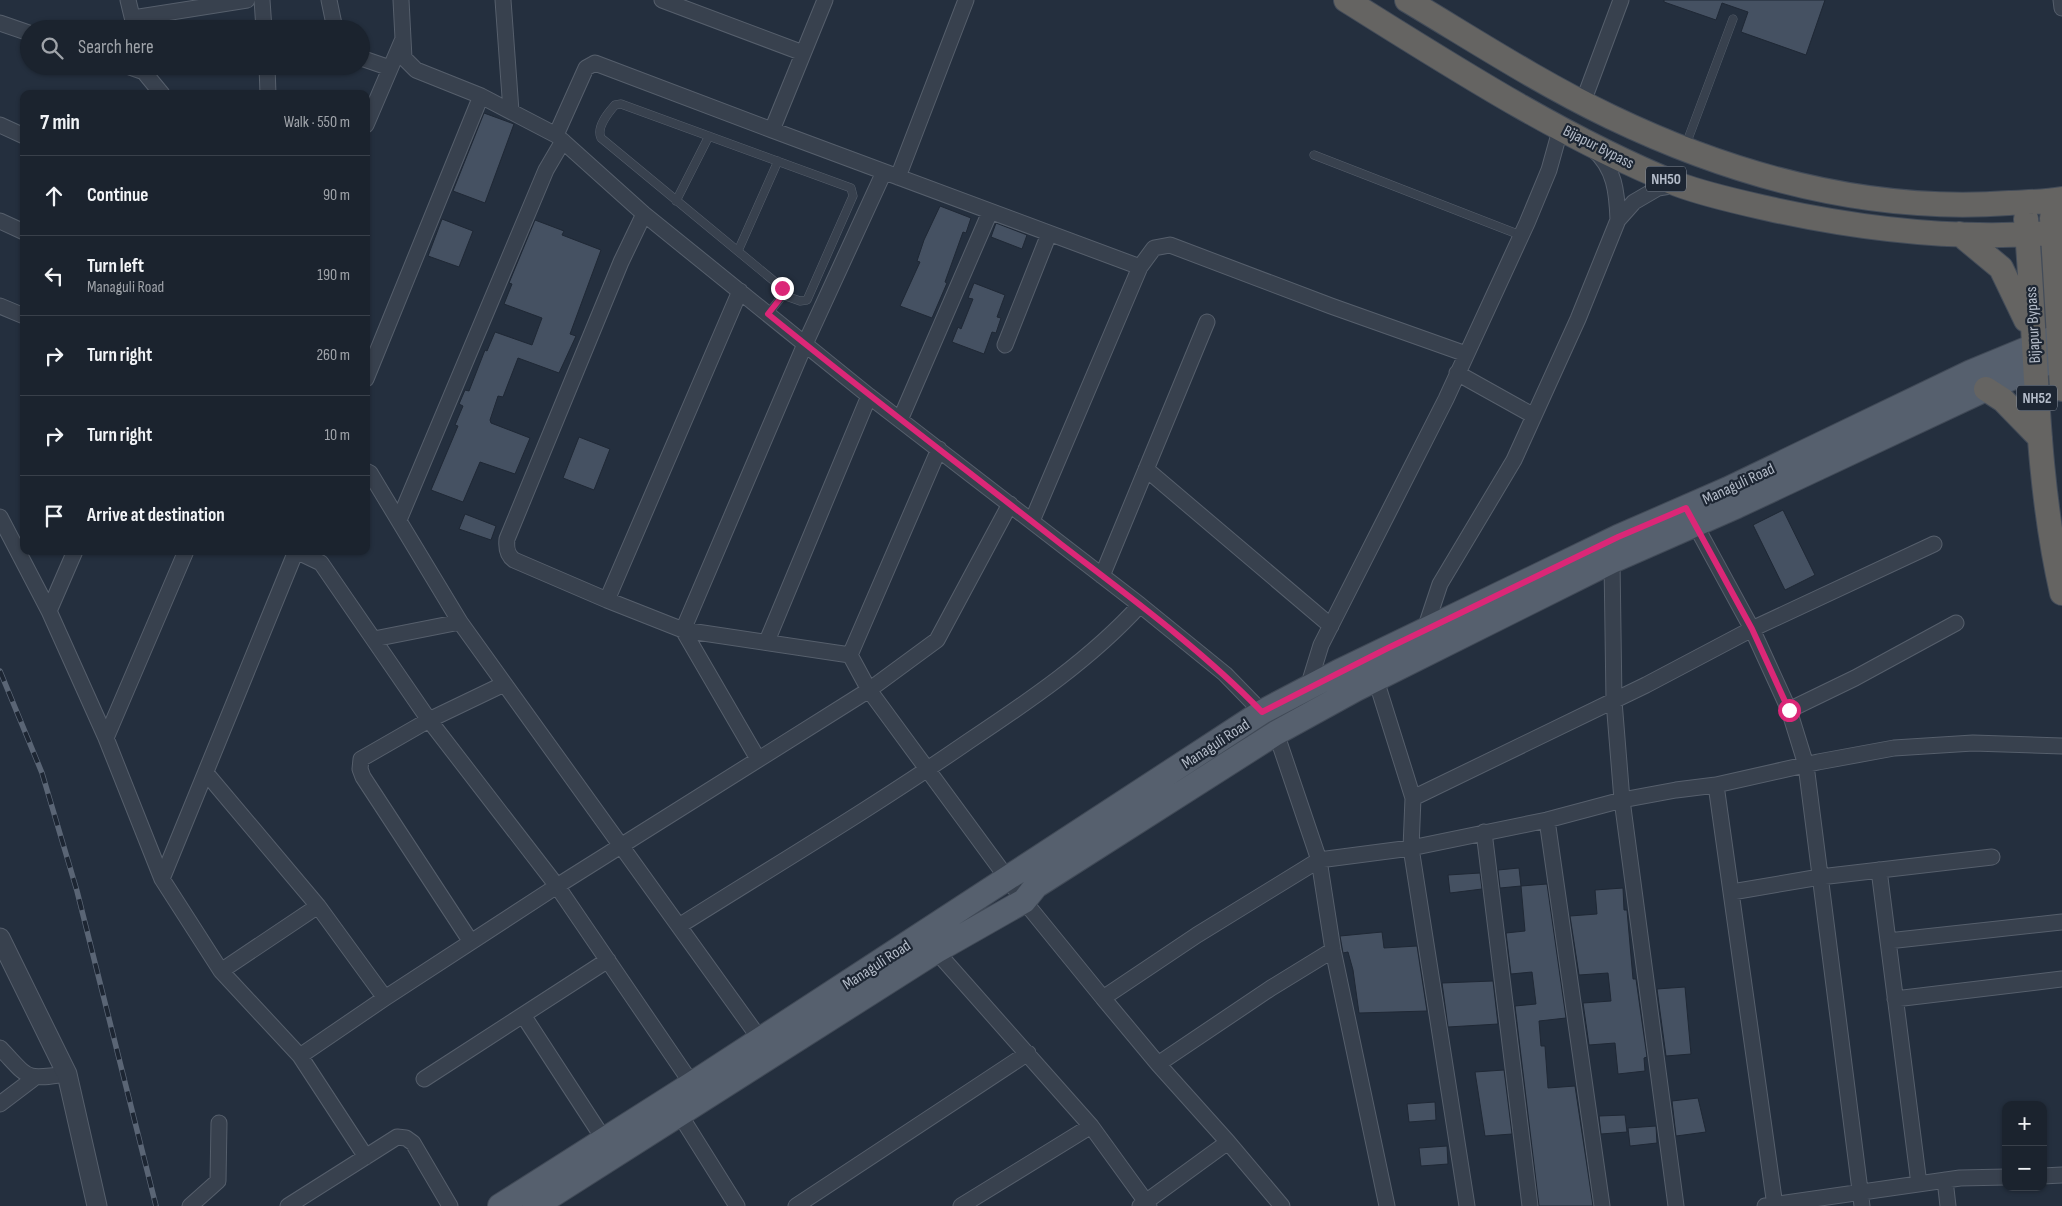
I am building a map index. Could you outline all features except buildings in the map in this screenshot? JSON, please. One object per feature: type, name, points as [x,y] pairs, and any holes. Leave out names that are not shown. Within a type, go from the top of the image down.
[{"type":"highway","name":"Bijapur Bypass","points":[[1346,0],[1452,66],[1584,140],[1678,184],[1741,202],[1812,218],[1886,229],[1960,234],[2027,235],[2058,232]]},
{"type":"highway","name":"Bijapur Bypass","points":[[1407,0],[1511,63],[1608,116],[1684,149],[1774,180],[1840,195],[1909,203],[1973,206],[2057,200],[2062,389]]},
{"type":"highway","name":"Bijapur Bypass","points":[[2024,202],[2040,438],[2053,552],[2062,593]]},
{"type":"highway","points":[[1960,234],[2001,268],[2013,289],[2034,350]]},
{"type":"highway","points":[[1986,389],[2003,400],[2040,438]]},
{"type":"main road","name":"Managuli Road","points":[[535,1206],[936,951],[1024,901],[1036,886],[1276,733],[1376,680],[1612,561],[1690,516],[1971,372],[2034,350],[2061,346]]},
{"type":"main road","name":"Managuli Road","points":[[500,1206],[605,1141],[1262,712],[1308,687],[1618,537],[1690,516],[1986,389],[2034,350]]},
{"type":"street","points":[[128,0],[133,20]]},
{"type":"street","points":[[149,20],[247,0]]},
{"type":"street","points":[[262,0],[263,20]]},
{"type":"street","points":[[329,0],[333,20]]},
{"type":"street","points":[[401,0],[404,58],[416,70],[481,96],[559,138],[644,214],[869,396],[1140,605],[1225,674],[1262,712]]},
{"type":"street","points":[[503,0],[511,111]]},
{"type":"street","points":[[662,0],[803,53]]},
{"type":"street","points":[[772,130],[825,0]]},
{"type":"street","points":[[682,630],[805,344],[891,174],[966,0]]},
{"type":"street","points":[[1583,102],[1620,0]]},
{"type":"street","points":[[2061,0],[2062,8]]},
{"type":"street","points":[[0,23],[20,30]]},
{"type":"street","points":[[370,116],[402,40]]},
{"type":"street","points":[[370,61],[390,68]]},
{"type":"street","points":[[399,520],[546,170],[586,68],[595,63],[1140,267]]},
{"type":"street","points":[[148,75],[159,90]]},
{"type":"street","points":[[267,75],[268,90]]},
{"type":"street","points":[[370,368],[481,96]]},
{"type":"street","points":[[0,126],[20,134]]},
{"type":"street","points":[[1308,687],[1321,645],[1446,399],[1520,235],[1528,222],[1549,170],[1561,127]]},
{"type":"street","points":[[1584,140],[1601,156],[1616,187],[1618,220]]},
{"type":"street","points":[[1424,632],[1440,584],[1514,460],[1578,318],[1618,220],[1634,202],[1658,188],[1678,184]]},
{"type":"street","points":[[900,420],[990,212]]},
{"type":"street","points":[[644,214],[617,271],[507,539],[506,547],[510,557],[607,600],[682,630],[850,654]]},
{"type":"street","points":[[0,221],[20,230]]},
{"type":"street","points":[[1005,345],[1049,234]]},
{"type":"street","points":[[1032,521],[1140,267],[1154,248],[1170,245],[1331,306],[1466,354]]},
{"type":"street","points":[[607,600],[740,291]]},
{"type":"street","points":[[0,306],[20,314]]},
{"type":"street","points":[[1102,576],[1207,322]]},
{"type":"street","points":[[1457,373],[1534,416]]},
{"type":"street","points":[[767,641],[869,396]]},
{"type":"street","points":[[850,654],[939,449]]},
{"type":"street","points":[[1146,469],[1331,626]]},
{"type":"street","points":[[370,472],[460,622],[760,1039]]},
{"type":"street","points":[[300,1056],[556,886],[869,690],[937,640],[1010,504]]},
{"type":"street","points":[[1690,516],[1752,629],[1789,710],[1806,765],[1862,1199]]},
{"type":"street","points":[[0,517],[49,611],[106,738],[162,879],[221,971],[300,1056],[366,1158]]},
{"type":"street","points":[[1413,798],[1614,701],[1752,629],[1934,544]]},
{"type":"street","points":[[49,611],[73,555]]},
{"type":"street","points":[[106,738],[184,555]]},
{"type":"street","points":[[162,879],[294,555]]},
{"type":"street","points":[[304,555],[321,563],[429,720],[556,886],[692,1084]]},
{"type":"street","points":[[1612,561],[1614,701],[1622,800],[1676,1206]]},
{"type":"street","points":[[679,926],[929,769],[1028,702],[1116,631],[1140,605]]},
{"type":"street","points":[[374,639],[460,622]]},
{"type":"street","points":[[1789,710],[1855,678],[1956,624]]},
{"type":"street","points":[[682,630],[758,759]]},
{"type":"street","points":[[850,654],[869,690],[929,769],[1024,901],[1158,1064],[1282,1206]]},
{"type":"street","points":[[1376,680],[1413,798],[1411,848],[1467,1206]]},
{"type":"street","points":[[471,942],[360,770],[361,760],[429,720],[504,684]]},
{"type":"street","points":[[1276,733],[1319,860],[1333,950],[1386,1206]]},
{"type":"street","points":[[1103,998],[1197,935],[1319,860],[1411,848],[1547,820],[1622,800],[1716,785],[1894,748],[1973,743],[2062,746]]},
{"type":"street","points":[[206,773],[318,906],[385,998]]},
{"type":"street","points":[[1716,785],[1732,892],[1772,1206],[1862,1199],[1919,1184],[1945,1180],[2002,1177]]},
{"type":"street","points":[[1547,820],[1602,1206]]},
{"type":"street","points":[[1484,832],[1530,1206]]},
{"type":"street","points":[[1732,892],[1820,877],[1992,857]]},
{"type":"street","points":[[1879,870],[1919,1184]]},
{"type":"street","points":[[221,971],[318,906]]},
{"type":"street","points":[[1888,941],[2062,922]]},
{"type":"street","points":[[0,938],[67,1074],[97,1206]]},
{"type":"street","points":[[1158,1064],[1271,988],[1333,950]]},
{"type":"street","points":[[936,951],[1091,1126],[1145,1205],[1228,1142]]},
{"type":"street","points":[[424,1079],[608,960]]},
{"type":"street","points":[[1895,999],[2062,979]]},
{"type":"street","points":[[523,1015],[605,1141]]},
{"type":"street","points":[[0,1048],[25,1074],[33,1078]]},
{"type":"street","points":[[796,1206],[1028,1053]]},
{"type":"street","points":[[0,1104],[33,1078],[67,1074]]},
{"type":"street","points":[[680,1115],[737,1206]]},
{"type":"street","points":[[190,1206],[218,1181],[219,1123]]},
{"type":"street","points":[[961,1206],[1091,1126]]},
{"type":"street","points":[[288,1206],[397,1137],[406,1138],[413,1143],[450,1206]]},
{"type":"street","points":[[2047,1176],[2062,1175]]},
{"type":"street","points":[[1945,1180],[1948,1206]]},
{"type":"lane","points":[[1684,149],[1733,18]]},
{"type":"lane","points":[[618,104],[778,161],[847,186],[853,192],[807,300],[800,301],[783,295],[780,286],[603,140],[599,132],[601,125],[613,106],[618,104]]},
{"type":"lane","points":[[676,201],[708,136]]},
{"type":"lane","points":[[1314,155],[1520,235]]},
{"type":"lane","points":[[738,252],[778,161]]},
{"type":"lane","points":[[768,314],[783,295]]},
{"type":"railway","points":[[0,671],[42,773],[77,891],[156,1206]]},
{"type":"route","points":[[782,288],[783,295],[768,314],[869,396],[1140,605],[1225,674],[1262,712],[1338,672],[1618,537],[1686,508],[1752,629],[1789,710]]}]
